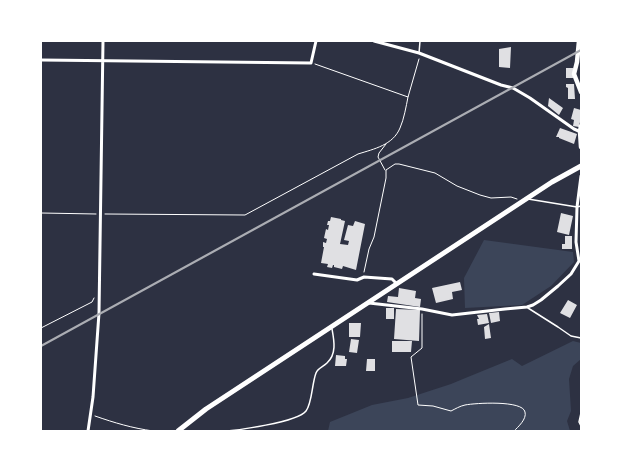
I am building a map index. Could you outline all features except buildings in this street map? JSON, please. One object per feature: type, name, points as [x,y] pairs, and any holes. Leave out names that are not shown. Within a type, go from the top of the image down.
[{"type":"main road","points":[[579,41],[574,74],[581,92]]},
{"type":"main road","points":[[581,130],[581,147]]},
{"type":"main road","points":[[178,431],[206,409],[332,326],[552,182],[581,166]]},
{"type":"street","points":[[88,431],[93,397],[99,314],[103,41]]},
{"type":"street","points":[[41,60],[311,63],[316,41]]},
{"type":"street","points":[[374,41],[420,54],[501,85],[513,88],[574,129],[581,130]]},
{"type":"street","points":[[368,303],[422,309],[452,315],[527,307],[533,305],[558,286],[580,262],[576,242],[581,176]]},
{"type":"street","points":[[314,274],[357,280],[364,277],[392,279],[397,284]]},
{"type":"lane","points":[[420,41],[420,54]]},
{"type":"lane","points":[[525,200],[579,207]]},
{"type":"lane","points":[[527,307],[572,336],[581,338]]},
{"type":"lane","points":[[221,431],[267,425],[296,418],[306,412],[309,405],[316,372],[320,367],[326,364],[331,358],[333,352],[334,342],[332,326]]},
{"type":"lane","points":[[581,413],[579,422],[581,426]]},
{"type":"path","points":[[364,277],[368,249],[374,238],[386,178],[386,170],[378,158],[379,153],[400,130],[420,54]]},
{"type":"path","points":[[311,63],[408,97]]},
{"type":"path","points":[[41,213],[245,215],[358,154],[387,144]]},
{"type":"path","points":[[386,170],[395,164],[398,164],[435,173],[457,186],[480,195],[491,198],[511,197],[525,200]]},
{"type":"path","points":[[41,328],[92,302],[94,298]]},
{"type":"path","points":[[422,309],[422,348],[411,357],[418,405],[433,406],[451,411],[464,405],[474,404],[496,403],[519,406],[524,409],[525,417],[514,431]]},
{"type":"path","points":[[91,414],[130,427],[153,431]]},
{"type":"shaded area","points":[[484,240],[573,252],[574,262],[551,286],[522,305],[465,308],[464,278]]},
{"type":"shaded area","points":[[573,341],[581,343],[581,359],[573,366],[569,379],[571,411],[567,421],[570,431],[328,431],[330,422],[372,405],[408,398],[451,384],[512,359],[522,366]]},
{"type":"railway","points":[[41,346],[581,50]]}]
